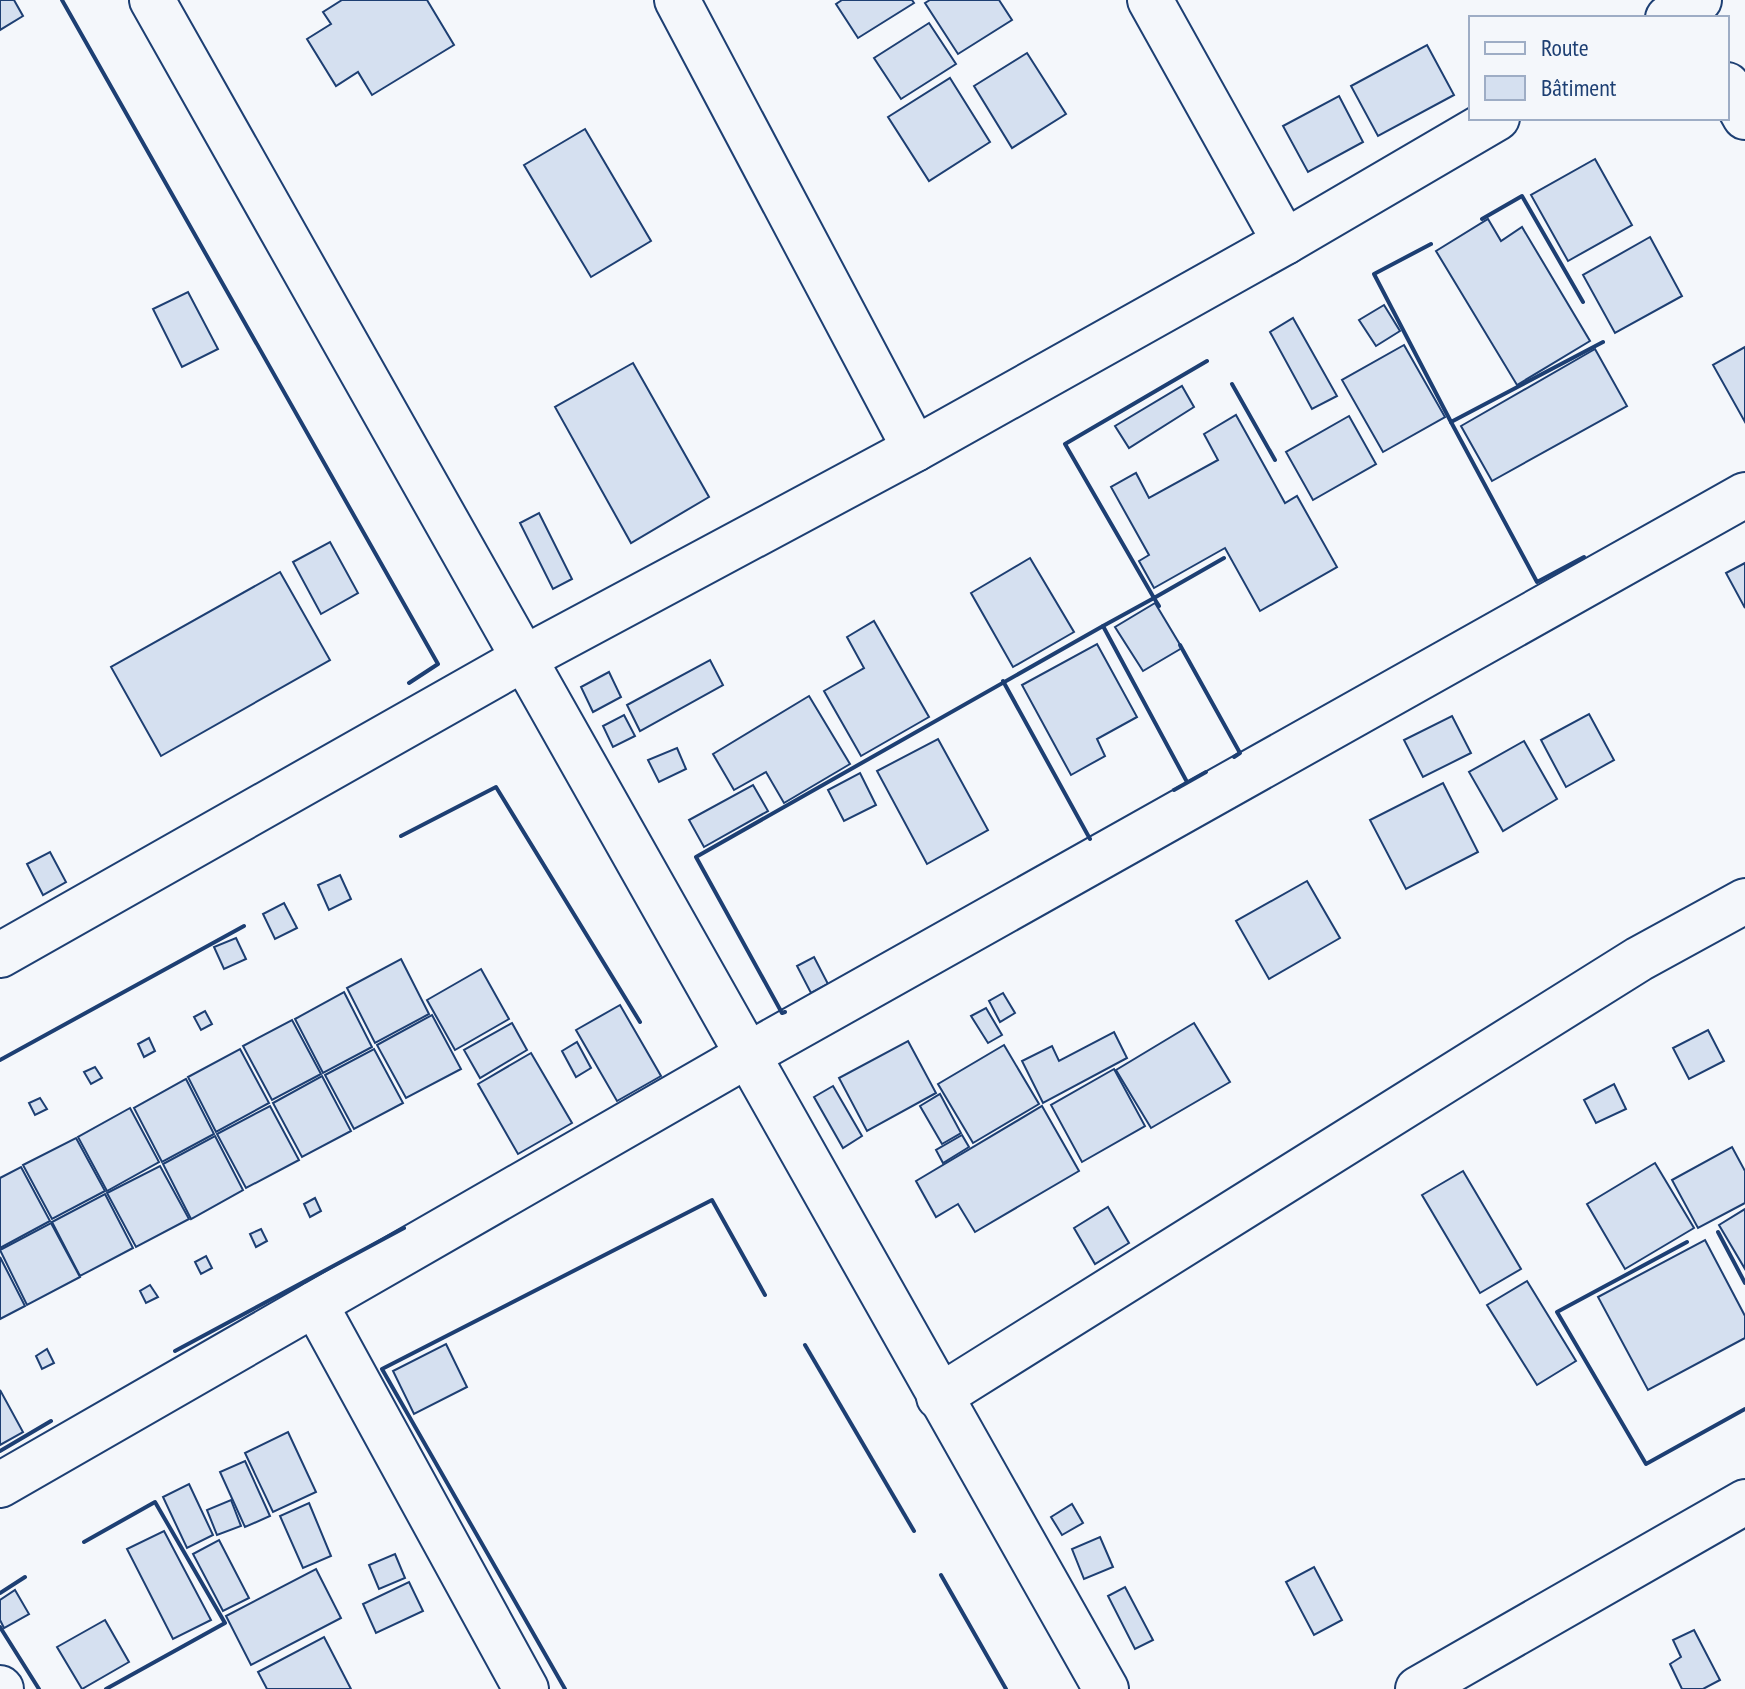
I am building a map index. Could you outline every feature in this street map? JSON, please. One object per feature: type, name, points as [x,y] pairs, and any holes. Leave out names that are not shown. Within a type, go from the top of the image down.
[{"type":"street","points":[[152,0],[1106,1689]]},
{"type":"street","points":[[677,0],[915,449]]},
{"type":"street","points":[[1150,0],[1285,242]]},
{"type":"street","points":[[1729,89],[1745,117]]},
{"type":"street","points":[[0,955],[523,659],[915,449],[1285,242],[1494,120]]},
{"type":"street","points":[[0,1485],[746,1056],[1745,495]]},
{"type":"street","points":[[939,1397],[1639,959],[1745,901]]},
{"type":"street","points":[[315,1304],[526,1689]]},
{"type":"street","points":[[1418,1689],[1745,1502]]},
{"type":"building","points":[[0,0],[14,0],[23,16],[0,30]]},
{"type":"building","points":[[342,0],[427,0],[454,45],[372,95],[358,72],[336,86],[307,39],[331,24],[323,12]]},
{"type":"building","points":[[842,0],[912,0],[914,3],[858,38],[836,4]]},
{"type":"building","points":[[930,0],[999,0],[1012,20],[958,54],[925,3]]},
{"type":"building","points":[[929,23],[956,64],[901,99],[874,58]]},
{"type":"building","points":[[1427,45],[1454,95],[1378,136],[1351,86]]},
{"type":"building","points":[[1027,53],[1066,114],[1012,148],[974,86]]},
{"type":"building","points":[[950,78],[990,142],[929,181],[888,117]]},
{"type":"building","points":[[1339,96],[1363,142],[1308,172],[1283,126]]},
{"type":"building","points":[[585,129],[651,241],[591,277],[524,165]]},
{"type":"building","points":[[1595,159],[1632,225],[1568,261],[1531,195]]},
{"type":"building","points":[[1488,219],[1501,241],[1522,227],[1590,341],[1517,385],[1436,251]]},
{"type":"building","points":[[1650,237],[1682,296],[1615,333],[1583,275]]},
{"type":"building","points":[[188,292],[218,349],[182,367],[153,309]]},
{"type":"building","points":[[1384,305],[1400,331],[1376,346],[1359,320]]},
{"type":"building","points":[[1293,318],[1337,396],[1312,409],[1270,332]]},
{"type":"building","points":[[1404,345],[1445,417],[1383,452],[1342,380]]},
{"type":"building","points":[[1745,347],[1745,422],[1713,365]]},
{"type":"building","points":[[1595,349],[1627,406],[1492,481],[1461,426]]},
{"type":"building","points":[[633,363],[709,497],[631,543],[555,407]]},
{"type":"building","points":[[1182,386],[1194,407],[1129,448],[1115,426]]},
{"type":"building","points":[[1236,415],[1285,503],[1297,496],[1337,567],[1260,611],[1225,548],[1154,588],[1139,561],[1149,555],[1111,487],[1136,473],[1149,498],[1218,460],[1204,434]]},
{"type":"building","points":[[1349,416],[1376,464],[1313,500],[1286,452]]},
{"type":"building","points":[[539,513],[572,579],[553,589],[520,523]]},
{"type":"building","points":[[330,542],[358,593],[321,614],[293,562]]},
{"type":"building","points":[[1030,558],[1074,632],[1013,667],[971,593]]},
{"type":"building","points":[[1745,563],[1745,608],[1726,573]]},
{"type":"building","points":[[280,572],[330,660],[161,756],[111,667]]},
{"type":"building","points":[[1155,603],[1182,648],[1143,671],[1115,627]]},
{"type":"building","points":[[874,621],[929,717],[861,756],[824,691],[864,668],[847,637]]},
{"type":"building","points":[[1097,644],[1137,717],[1097,739],[1105,756],[1071,775],[1022,685]]},
{"type":"building","points":[[710,660],[723,685],[640,731],[627,705]]},
{"type":"building","points":[[609,672],[621,697],[593,712],[581,687]]},
{"type":"building","points":[[809,696],[850,764],[784,803],[766,772],[734,790],[713,754]]},
{"type":"building","points":[[1589,714],[1614,760],[1566,787],[1541,740]]},
{"type":"building","points":[[624,715],[635,736],[613,747],[603,726]]},
{"type":"building","points":[[1452,716],[1471,753],[1423,777],[1404,740]]},
{"type":"building","points":[[938,739],[988,830],[927,864],[877,771]]},
{"type":"building","points":[[1524,741],[1557,799],[1503,831],[1469,772]]},
{"type":"building","points":[[677,748],[686,769],[659,782],[648,760]]},
{"type":"building","points":[[860,773],[876,805],[844,821],[828,790]]},
{"type":"building","points":[[1443,783],[1478,852],[1406,889],[1370,820]]},
{"type":"building","points":[[753,785],[768,811],[704,847],[689,820]]},
{"type":"building","points":[[50,852],[66,882],[43,895],[27,864]]},
{"type":"building","points":[[340,875],[351,899],[329,910],[318,885]]},
{"type":"building","points":[[1307,881],[1340,938],[1269,979],[1236,921]]},
{"type":"building","points":[[284,903],[297,928],[275,939],[263,914]]},
{"type":"building","points":[[236,938],[246,959],[224,969],[214,947]]},
{"type":"building","points":[[814,957],[828,984],[811,993],[797,966]]},
{"type":"building","points":[[401,959],[429,1014],[375,1043],[347,988]]},
{"type":"building","points":[[481,969],[509,1019],[455,1050],[427,1000]]},
{"type":"building","points":[[344,992],[372,1047],[323,1073],[295,1019]]},
{"type":"building","points":[[1003,993],[1015,1013],[1000,1022],[989,1001]]},
{"type":"building","points":[[620,1005],[661,1076],[617,1101],[576,1030]]},
{"type":"building","points":[[986,1008],[1002,1035],[988,1043],[971,1016]]},
{"type":"building","points":[[205,1011],[212,1024],[201,1030],[194,1017]]},
{"type":"building","points":[[432,1015],[461,1069],[406,1098],[377,1045]]},
{"type":"building","points":[[292,1020],[321,1074],[272,1100],[243,1046]]},
{"type":"building","points":[[512,1023],[527,1050],[480,1078],[464,1050]]},
{"type":"building","points":[[1194,1023],[1230,1082],[1151,1128],[1116,1070]]},
{"type":"building","points":[[1708,1030],[1724,1061],[1689,1079],[1673,1048]]},
{"type":"building","points":[[1114,1032],[1127,1058],[1043,1103],[1022,1061],[1052,1046],[1059,1061]]},
{"type":"building","points":[[149,1038],[155,1051],[144,1057],[138,1044]]},
{"type":"building","points":[[908,1041],[936,1093],[867,1131],[839,1078]]},
{"type":"building","points":[[577,1042],[591,1068],[576,1077],[562,1051]]},
{"type":"building","points":[[1004,1045],[1039,1104],[973,1143],[938,1084]]},
{"type":"building","points":[[240,1049],[269,1103],[216,1132],[188,1077]]},
{"type":"building","points":[[374,1049],[403,1103],[354,1129],[325,1075]]},
{"type":"building","points":[[531,1053],[572,1123],[518,1154],[478,1084]]},
{"type":"building","points":[[95,1067],[102,1078],[91,1084],[84,1072]]},
{"type":"building","points":[[1114,1069],[1145,1126],[1082,1162],[1051,1105]]},
{"type":"building","points":[[322,1076],[351,1131],[302,1157],[273,1103]]},
{"type":"building","points":[[186,1079],[214,1134],[162,1162],[134,1108]]},
{"type":"building","points":[[1614,1084],[1626,1109],[1596,1123],[1584,1100]]},
{"type":"building","points":[[833,1086],[862,1136],[843,1148],[814,1097]]},
{"type":"building","points":[[940,1094],[961,1133],[942,1144],[920,1106]]},
{"type":"building","points":[[40,1098],[47,1109],[35,1115],[29,1103]]},
{"type":"building","points":[[270,1106],[299,1160],[246,1188],[217,1134]]},
{"type":"building","points":[[1042,1106],[1079,1171],[975,1232],[958,1204],[936,1217],[916,1181]]},
{"type":"building","points":[[130,1108],[159,1162],[107,1191],[78,1137]]},
{"type":"building","points":[[962,1135],[969,1147],[943,1163],[936,1150]]},
{"type":"building","points":[[215,1136],[243,1190],[191,1219],[163,1164]]},
{"type":"building","points":[[76,1138],[105,1191],[52,1219],[23,1165]]},
{"type":"building","points":[[1732,1147],[1745,1171],[1745,1203],[1698,1228],[1672,1180]]},
{"type":"building","points":[[1655,1163],[1694,1228],[1625,1269],[1587,1204]]},
{"type":"building","points":[[160,1166],[189,1219],[136,1247],[107,1193]]},
{"type":"building","points":[[21,1167],[50,1221],[0,1248],[0,1178]]},
{"type":"building","points":[[1463,1171],[1521,1269],[1480,1293],[1422,1195]]},
{"type":"building","points":[[105,1194],[133,1248],[80,1276],[52,1222]]},
{"type":"building","points":[[315,1198],[321,1211],[310,1217],[304,1204]]},
{"type":"building","points":[[1108,1207],[1129,1243],[1095,1264],[1074,1228]]},
{"type":"building","points":[[1745,1209],[1745,1269],[1719,1225]]},
{"type":"building","points":[[51,1223],[80,1277],[27,1305],[0,1250]]},
{"type":"building","points":[[261,1229],[267,1241],[256,1247],[250,1234]]},
{"type":"building","points":[[1705,1240],[1745,1316],[1745,1338],[1648,1390],[1598,1297]]},
{"type":"building","points":[[206,1256],[212,1268],[201,1274],[195,1262]]},
{"type":"building","points":[[0,1257],[25,1306],[0,1319]]},
{"type":"building","points":[[1527,1281],[1576,1361],[1537,1385],[1487,1305]]},
{"type":"building","points":[[150,1285],[158,1297],[146,1303],[140,1291]]},
{"type":"building","points":[[446,1344],[467,1387],[414,1414],[393,1371]]},
{"type":"building","points":[[47,1349],[54,1363],[42,1369],[36,1356]]},
{"type":"building","points":[[0,1390],[23,1432],[0,1445]]},
{"type":"building","points":[[288,1432],[316,1492],[273,1512],[245,1453]]},
{"type":"building","points":[[245,1461],[270,1516],[245,1527],[220,1472]]},
{"type":"building","points":[[189,1484],[213,1535],[187,1548],[163,1497]]},
{"type":"building","points":[[231,1500],[241,1526],[217,1535],[207,1510]]},
{"type":"building","points":[[309,1503],[331,1556],[303,1568],[280,1516]]},
{"type":"building","points":[[1072,1504],[1083,1523],[1062,1535],[1051,1517]]},
{"type":"building","points":[[164,1531],[211,1620],[173,1639],[127,1549]]},
{"type":"building","points":[[1100,1537],[1113,1567],[1084,1579],[1072,1549]]},
{"type":"building","points":[[219,1540],[249,1598],[223,1611],[193,1554]]},
{"type":"building","points":[[395,1554],[405,1578],[379,1589],[369,1565]]},
{"type":"building","points":[[1314,1567],[1342,1620],[1314,1635],[1286,1582]]},
{"type":"building","points":[[316,1569],[341,1618],[251,1665],[226,1616]]},
{"type":"building","points":[[409,1582],[423,1611],[376,1633],[363,1604]]},
{"type":"building","points":[[1125,1587],[1153,1640],[1135,1649],[1108,1596]]},
{"type":"building","points":[[15,1590],[29,1614],[4,1628],[0,1620],[0,1600]]},
{"type":"building","points":[[105,1620],[129,1662],[82,1689],[57,1647]]},
{"type":"building","points":[[1694,1630],[1720,1680],[1703,1689],[1682,1689],[1670,1664],[1681,1657],[1673,1640]]},
{"type":"building","points":[[324,1637],[351,1689],[267,1689],[258,1672]]},
{"type":"wall","points":[[62,0],[438,664],[409,683]]},
{"type":"wall","points":[[1482,219],[1522,196],[1583,302]]},
{"type":"wall","points":[[1431,244],[1374,274],[1451,422],[1603,342]]},
{"type":"wall","points":[[1207,361],[1065,444],[1154,598],[1224,558]]},
{"type":"wall","points":[[1232,384],[1275,460]]},
{"type":"wall","points":[[1451,422],[1537,582],[1584,557]]},
{"type":"wall","points":[[785,1012],[782,1013],[696,857],[1154,598],[1159,606]]},
{"type":"wall","points":[[1103,626],[1187,782]]},
{"type":"wall","points":[[1180,645],[1240,753],[1234,757]]},
{"type":"wall","points":[[1003,681],[1090,839]]},
{"type":"wall","points":[[1174,790],[1206,772]]},
{"type":"wall","points":[[401,836],[496,787],[640,1022]]},
{"type":"wall","points":[[0,1060],[244,926]]},
{"type":"wall","points":[[565,1689],[382,1369],[712,1200],[765,1295]]},
{"type":"wall","points":[[175,1351],[404,1228]]},
{"type":"wall","points":[[1718,1232],[1745,1283]]},
{"type":"wall","points":[[1687,1242],[1557,1312],[1646,1464],[1745,1409]]},
{"type":"wall","points":[[805,1345],[914,1531]]},
{"type":"wall","points":[[0,1451],[51,1421]]},
{"type":"wall","points":[[84,1542],[155,1502],[225,1623],[106,1689]]},
{"type":"wall","points":[[941,1575],[1006,1689]]},
{"type":"wall","points":[[0,1593],[25,1577]]},
{"type":"wall","points":[[0,1627],[39,1689]]}]
